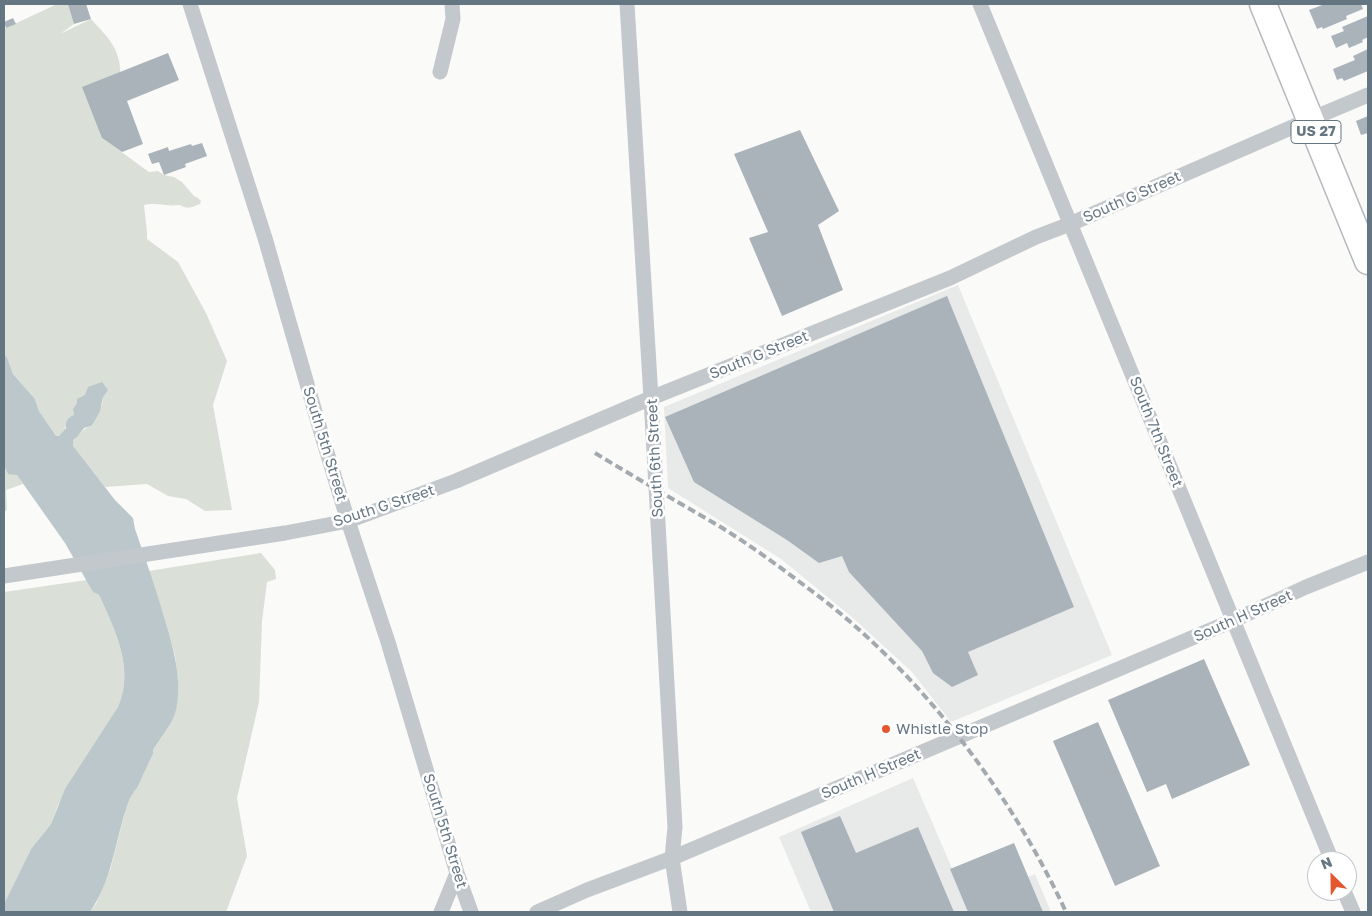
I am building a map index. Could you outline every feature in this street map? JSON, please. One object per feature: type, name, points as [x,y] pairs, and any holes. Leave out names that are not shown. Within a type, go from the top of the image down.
[{"type":"highway","name":"US 27","points":[[1263,4],[1368,260]]},
{"type":"street","name":"South 5th Street","points":[[190,4],[265,238],[322,436],[388,642],[457,873],[471,912]]},
{"type":"street","points":[[440,72],[453,19],[452,4]]},
{"type":"street","name":"South 6th Street","points":[[626,4],[651,398],[675,827],[672,858],[680,912]]},
{"type":"street","name":"South 7th Street","points":[[980,4],[1328,851]]},
{"type":"street","name":"South G Street","points":[[4,576],[285,533],[348,521],[456,481],[651,398],[941,281],[1036,237],[1070,224],[1310,119],[1368,96]]},
{"type":"street","name":"South H Street","points":[[537,912],[672,858],[1368,562]]},
{"type":"street","points":[[441,912],[457,873]]},
{"type":"shaded area","points":[[57,4],[69,4],[74,24],[60,34],[91,19],[111,42],[118,56],[120,72],[102,138],[149,172],[158,171],[182,182],[201,201],[200,204],[188,208],[180,205],[144,205],[147,239],[178,262],[206,313],[227,361],[213,405],[232,510],[205,511],[186,499],[168,496],[147,484],[105,487],[72,446],[73,440],[91,426],[102,405],[103,397],[82,397],[75,406],[74,415],[66,423],[64,430],[59,436],[56,436],[39,411],[35,399],[13,374],[7,357],[4,355],[4,29]]},
{"type":"shaded area","points":[[958,285],[1112,655],[951,722],[912,672],[853,618],[781,559],[668,488],[664,407]]},
{"type":"shaded area","points":[[4,355],[7,357],[13,374],[35,399],[39,411],[56,436],[59,436],[66,428],[67,420],[74,415],[73,409],[77,399],[85,395],[88,387],[102,382],[108,390],[103,397],[100,411],[94,422],[91,426],[84,428],[73,440],[73,446],[115,500],[133,518],[173,647],[177,668],[178,700],[176,710],[169,726],[153,750],[153,754],[138,786],[129,800],[108,874],[90,912],[4,912],[4,904],[31,849],[51,824],[65,789],[118,707],[123,693],[124,664],[117,636],[99,595],[93,592],[65,543],[17,475],[8,474],[4,466]]},
{"type":"shaded area","points":[[4,466],[8,474],[17,474],[23,484],[6,490],[7,510],[4,512]]},
{"type":"shaded area","points":[[261,553],[275,570],[276,579],[267,582],[262,621],[259,702],[237,798],[247,856],[226,912],[90,912],[96,904],[111,867],[126,808],[132,793],[138,785],[153,754],[153,750],[168,728],[178,679],[175,655],[149,571]]},
{"type":"shaded area","points":[[87,580],[93,592],[99,595],[117,636],[124,664],[123,693],[118,707],[58,805],[51,824],[31,849],[4,904],[4,592]]},
{"type":"shaded area","points":[[913,778],[967,903],[1035,874],[1051,912],[811,912],[779,837]]},
{"type":"building","points":[[68,4],[86,4],[91,19],[74,24]]},
{"type":"building","points":[[1325,4],[1361,4],[1363,9],[1346,16],[1347,19],[1323,29],[1322,27],[1317,29],[1309,10]]},
{"type":"building","points":[[1368,16],[1368,37],[1362,40],[1363,42],[1349,48],[1347,43],[1336,48],[1331,36],[1344,31],[1342,27]]},
{"type":"building","points":[[13,18],[16,24],[6,28],[4,22]]},
{"type":"building","points":[[1368,49],[1368,71],[1344,81],[1342,78],[1337,80],[1333,69],[1355,60],[1353,56]]},
{"type":"building","points":[[168,53],[179,80],[127,101],[143,144],[122,152],[102,138],[82,87]]},
{"type":"building","points":[[1368,116],[1368,133],[1361,135],[1356,121]]},
{"type":"building","points":[[800,130],[839,211],[818,225],[843,290],[782,316],[749,238],[768,232],[734,154]]},
{"type":"building","points":[[202,143],[207,156],[185,164],[186,167],[164,175],[159,162],[152,164],[148,154],[168,147],[169,151],[191,144],[192,146]]},
{"type":"building","points":[[947,296],[1074,607],[968,652],[978,675],[952,687],[933,673],[922,651],[849,572],[842,556],[819,563],[787,540],[694,482],[665,417]]},
{"type":"building","points":[[1204,659],[1250,765],[1172,799],[1166,784],[1147,792],[1108,700]]},
{"type":"building","points":[[1098,722],[1160,866],[1115,886],[1053,741]]},
{"type":"building","points":[[840,816],[856,853],[918,827],[954,912],[834,912],[801,832]]},
{"type":"building","points":[[1014,843],[1043,912],[968,912],[950,869]]},
{"type":"railway","points":[[595,453],[753,548],[849,621],[887,656],[923,694],[989,777],[1043,867],[1066,912]]},
{"type":"place","name":"Whistle Stop","points":[[886,729]]}]
